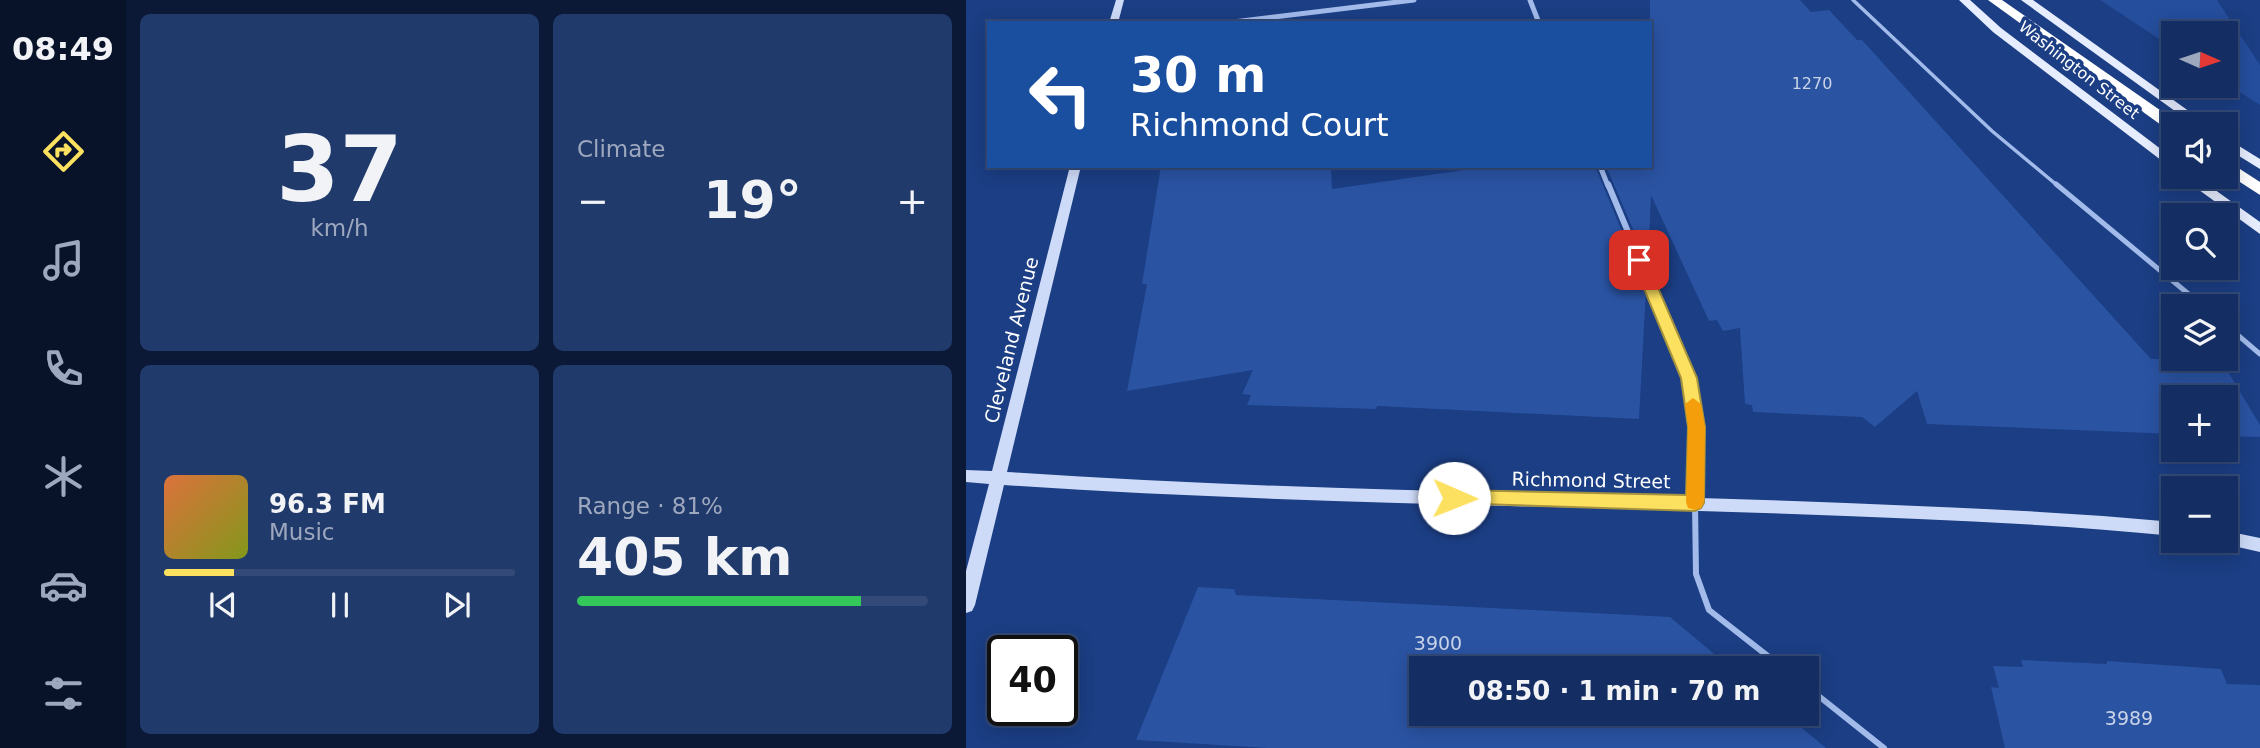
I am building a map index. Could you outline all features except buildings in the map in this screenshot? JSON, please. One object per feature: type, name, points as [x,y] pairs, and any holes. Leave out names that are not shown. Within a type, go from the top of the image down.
[{"type":"highway","points":[[1994,0],[2161,118]]},
{"type":"highway","points":[[2238,174],[2260,190]]},
{"type":"main road","name":"Washington Street","points":[[1964,0],[1997,30],[2161,156]]},
{"type":"main road","name":"Washington Street","points":[[2026,0],[2184,112]]},
{"type":"main road","points":[[2238,150],[2260,165]]},
{"type":"main road","points":[[2205,189],[2260,229]]},
{"type":"street","points":[[1115,21],[1120,0]]},
{"type":"street","points":[[1241,21],[1414,0]]},
{"type":"street","points":[[1530,0],[1538,21]]},
{"type":"street","name":"Cleveland Avenue","points":[[966,605],[978,547],[998,478],[1076,168]]},
{"type":"street","points":[[1601,168],[1689,378],[1697,427],[1695,503]]},
{"type":"street","name":"Richmond Street","points":[[966,476],[1347,496],[1695,503],[2074,519],[2161,528]]},
{"type":"street","points":[[2238,540],[2260,545]]},
{"type":"lane","points":[[1853,0],[1992,131],[2189,294]]},
{"type":"lane","points":[[2238,336],[2260,354]]},
{"type":"lane","points":[[1695,503],[1696,574],[1709,610],[1768,656]]},
{"type":"lane","points":[[1819,696],[1884,748]]},
{"type":"shaded area","points":[[2100,0],[2217,0],[2231,21],[2161,21],[2161,40]]},
{"type":"shaded area","points":[[2238,32],[2260,65],[2260,105],[2238,91]]},
{"type":"slow traffic","points":[[1693,404],[1697,427],[1695,502]]},
{"type":"route","points":[[1454,498],[1695,503],[1697,427],[1689,378],[1639,260]]}]
